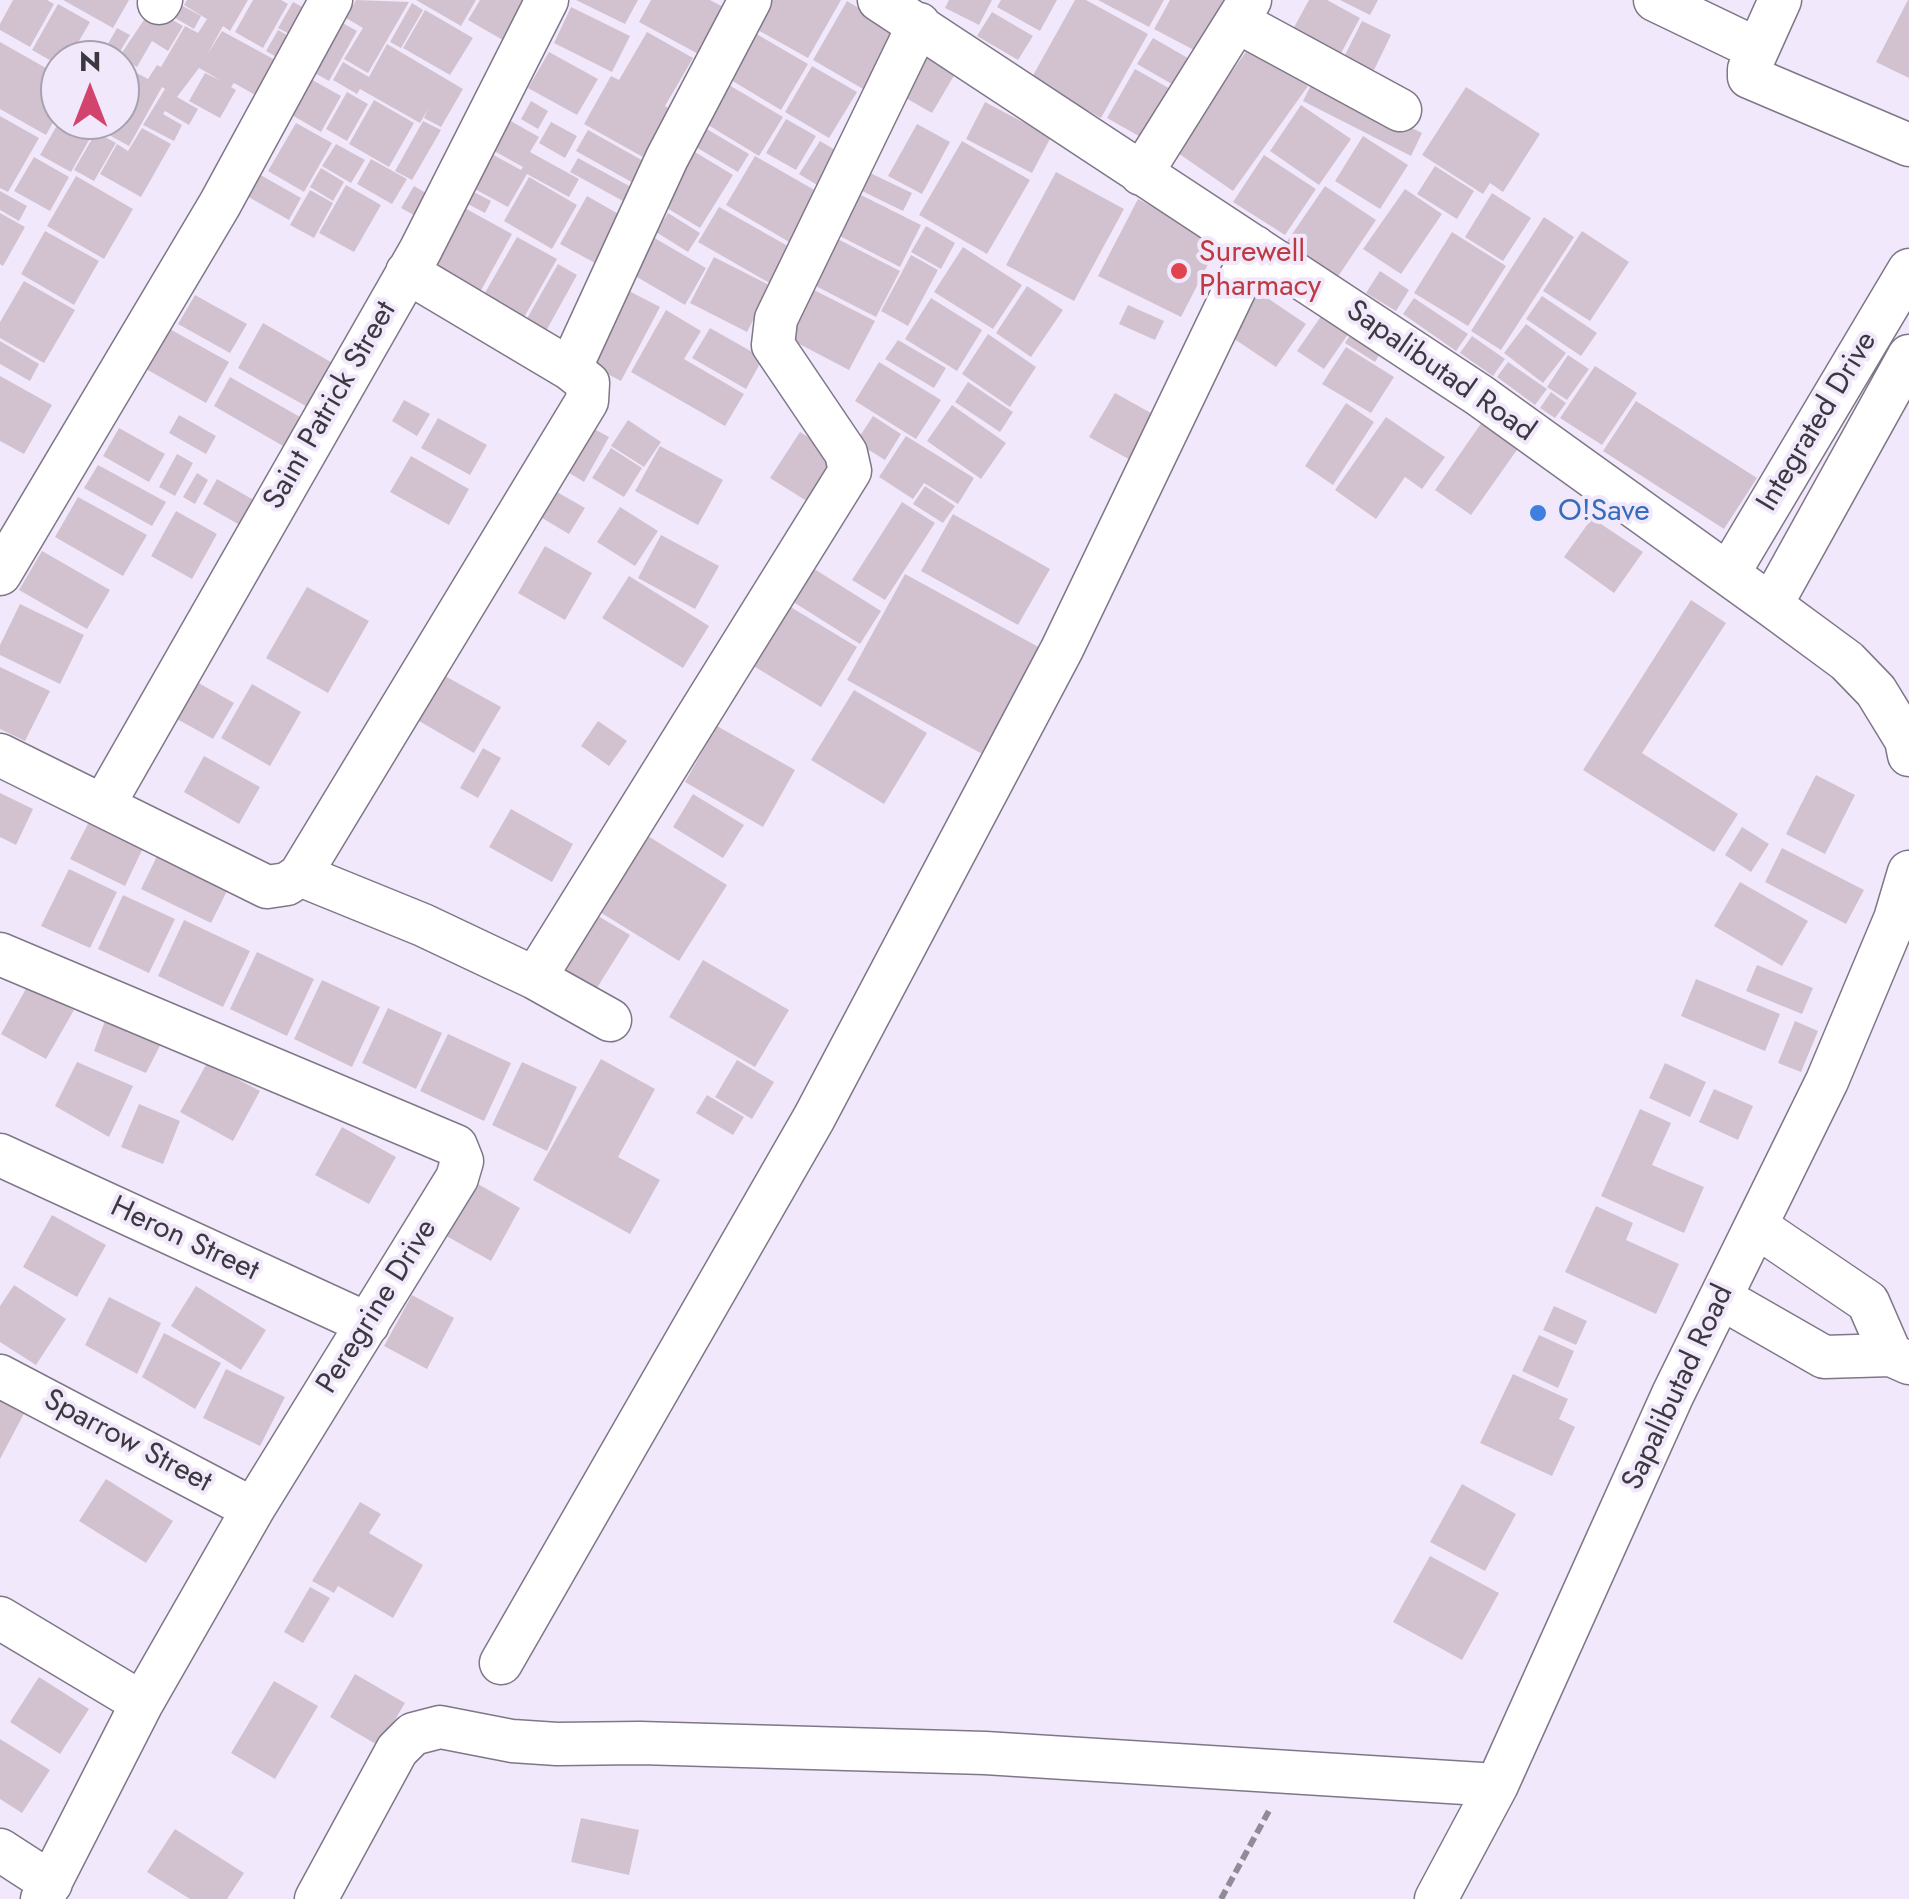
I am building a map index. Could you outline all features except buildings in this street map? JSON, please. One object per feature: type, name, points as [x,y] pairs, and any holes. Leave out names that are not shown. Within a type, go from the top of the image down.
[{"type":"street","points":[[0,574],[220,204],[331,0]]},
{"type":"street","name":"Saint Patrick Street","points":[[102,806],[408,272],[547,0]]},
{"type":"street","points":[[570,369],[667,158],[750,0]]},
{"type":"street","name":"Sapalibutad Road","points":[[879,0],[1480,395],[1772,605],[1893,698],[1909,756]]},
{"type":"street","points":[[1656,0],[1714,12],[1757,49]]},
{"type":"street","points":[[1780,0],[1757,49],[1749,77],[1909,145]]},
{"type":"street","points":[[1141,174],[1244,11],[1400,110]]},
{"type":"street","points":[[534,978],[850,471],[846,453],[772,345],[776,319],[918,24]]},
{"type":"street","points":[[501,1663],[833,1084],[1062,649],[1255,247]]},
{"type":"street","name":"Integrated Drive","points":[[1728,574],[1909,270]]},
{"type":"street","points":[[0,755],[267,887],[287,884],[300,874],[587,402],[588,383],[570,369],[408,272]]},
{"type":"street","name":"Integrated Drive","points":[[1772,605],[1909,356]]},
{"type":"street","name":"Sapalibutad Road","points":[[1436,1899],[1497,1785],[1673,1394],[1827,1081],[1895,920],[1909,872]]},
{"type":"street","points":[[300,874],[423,925],[534,978],[610,1020]]},
{"type":"street","name":"Peregrine Drive","points":[[4,967],[456,1146],[462,1161],[457,1178],[254,1509],[142,1703],[46,1891]]},
{"type":"street","name":"Heron Street","points":[[0,1155],[368,1324]]},
{"type":"street","points":[[1756,1226],[1868,1302],[1900,1359]]},
{"type":"street","points":[[1720,1298],[1824,1357],[1900,1359]]},
{"type":"street","name":"Sparrow Street","points":[[0,1376],[254,1509]]},
{"type":"street","points":[[0,1618],[142,1703]]},
{"type":"street","points":[[316,1899],[397,1750],[413,1734],[440,1727],[542,1743],[640,1742],[985,1753],[1497,1785]]},
{"type":"street","points":[[0,1850],[46,1891]]},
{"type":"path","points":[[1221,1899],[1290,1771]]},
{"type":"place","name":"Surewell Pharmacy","points":[[1179,271]]},
{"type":"place","name":"O!Save","points":[[1538,513]]}]
